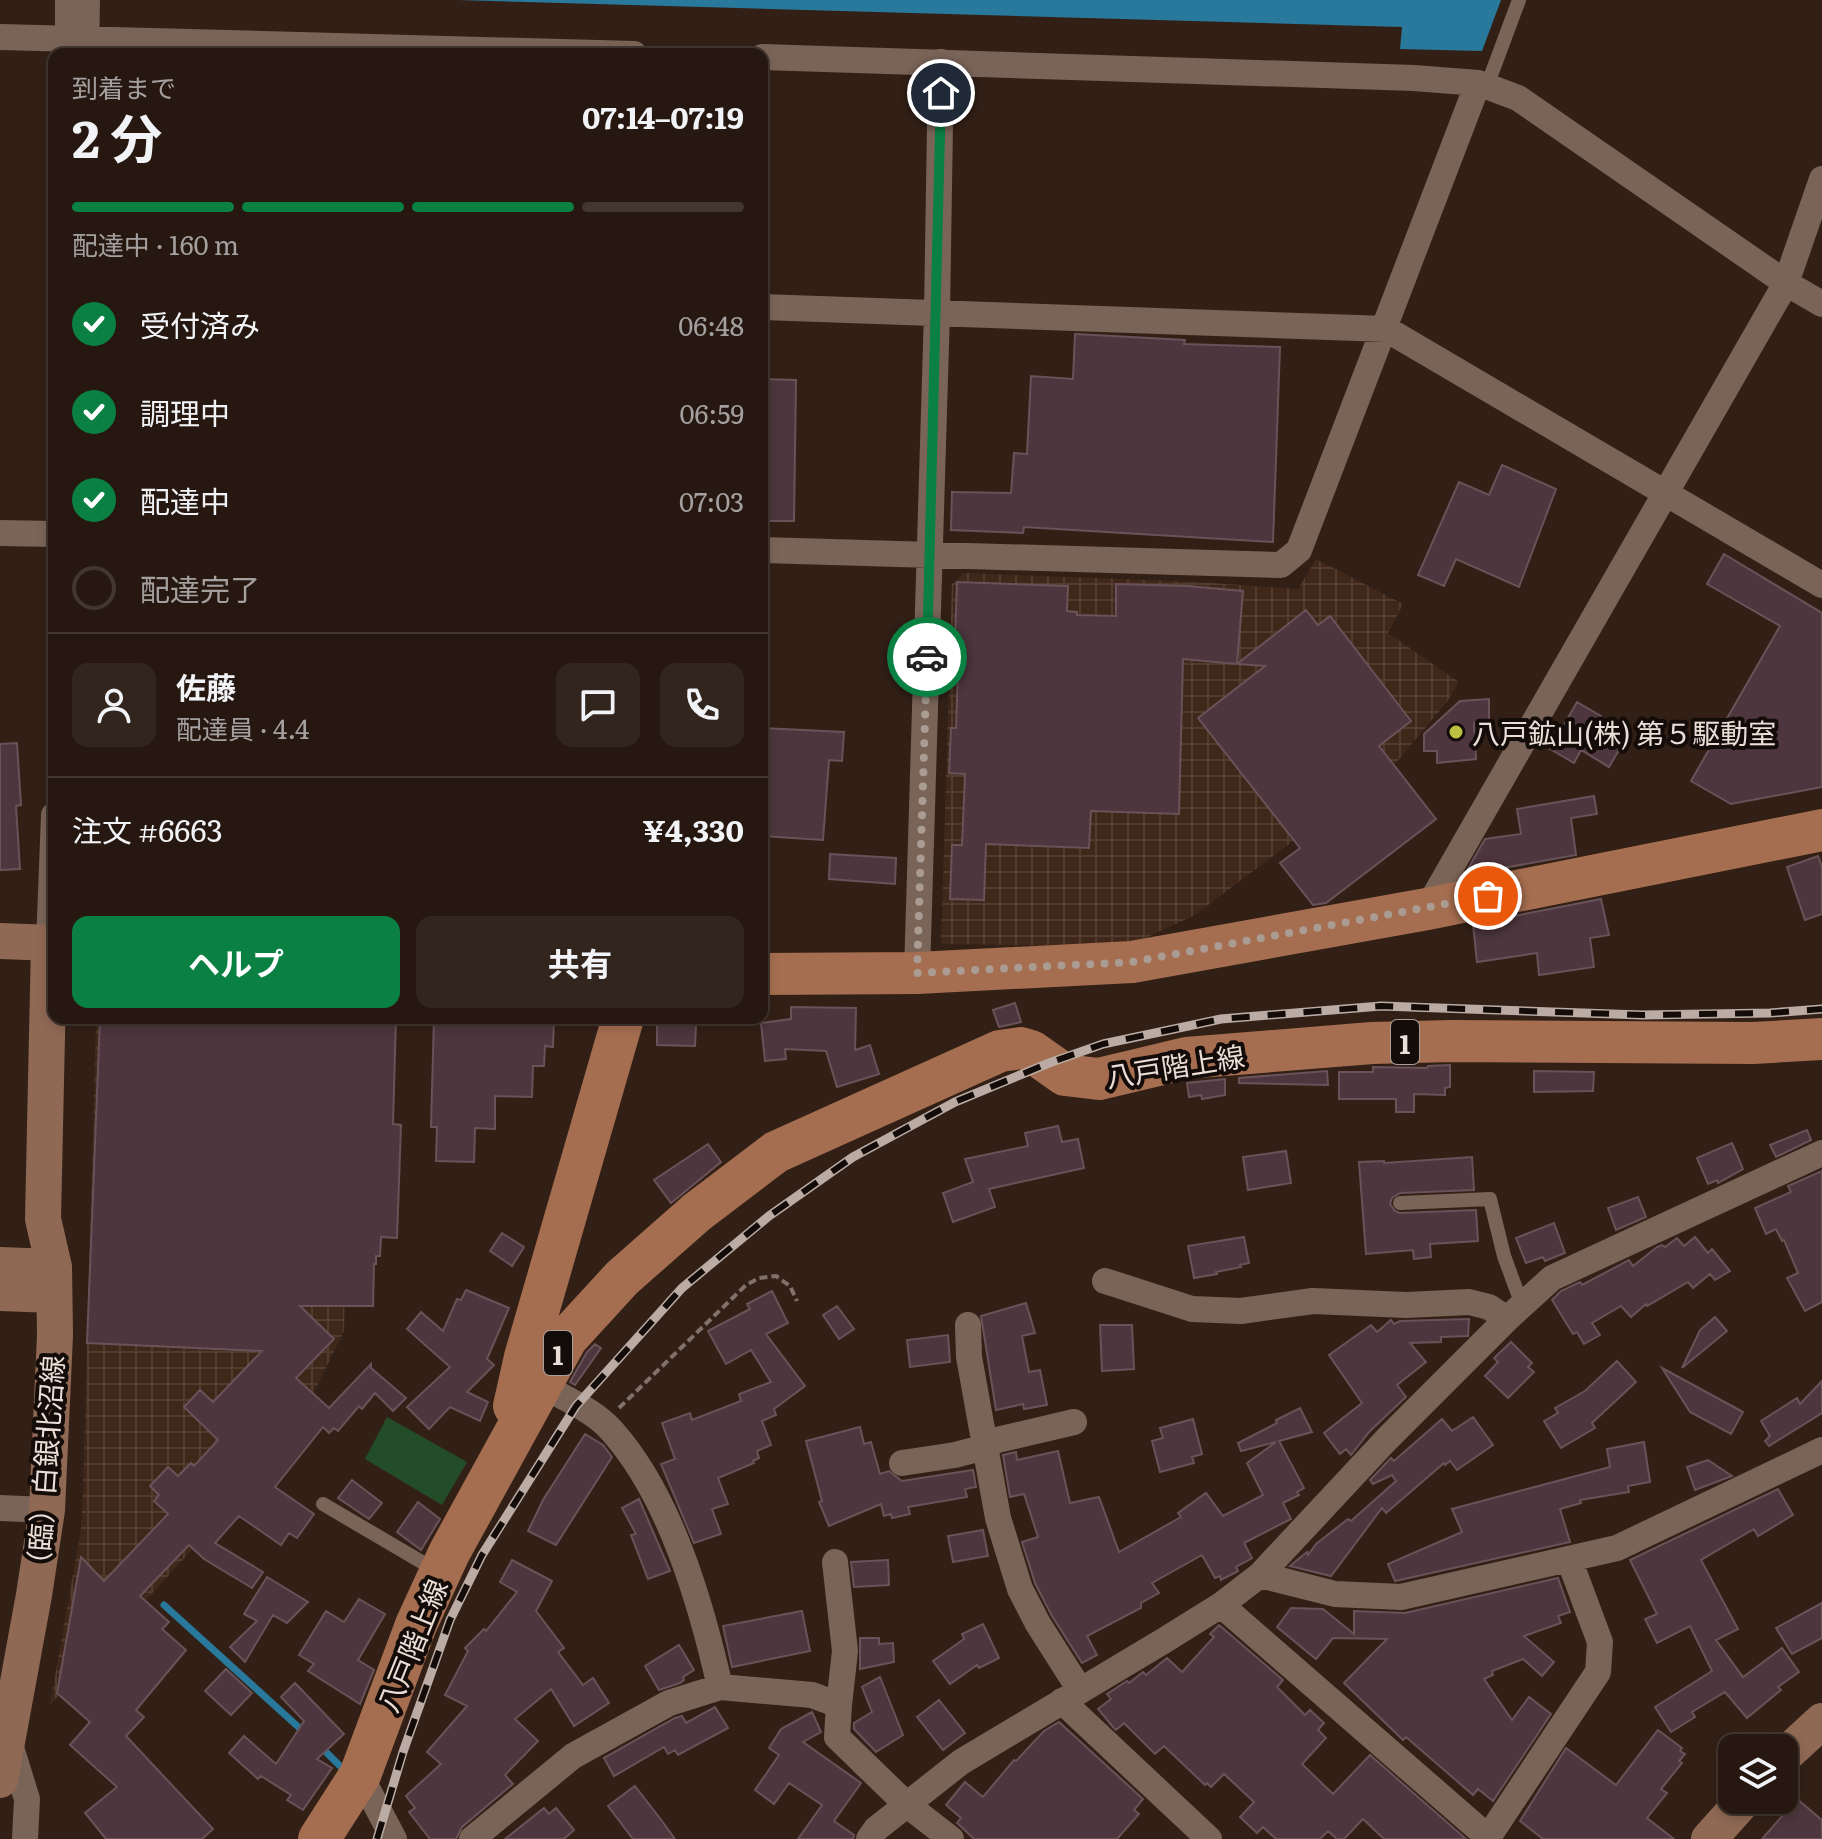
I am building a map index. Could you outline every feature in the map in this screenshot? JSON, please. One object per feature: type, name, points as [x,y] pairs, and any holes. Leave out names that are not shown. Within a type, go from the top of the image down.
[{"type":"main road","points":[[768,974],[917,973],[1132,962],[1427,909],[1822,830]]},
{"type":"main road","name":"八戸階上線","points":[[505,1451],[525,1357],[621,1024]]},
{"type":"main road","name":"八戸階上線","points":[[319,1839],[360,1775],[416,1625],[440,1573],[567,1338],[622,1278],[697,1212],[776,1152],[1000,1051],[1021,1048],[1031,1051],[1065,1075],[1099,1079],[1187,1058],[1372,1043],[1753,1043],[1822,1039]]},
{"type":"street","points":[[68,0],[77,46]]},
{"type":"street","points":[[77,46],[87,0]]},
{"type":"street","points":[[0,37],[77,46],[216,48]]},
{"type":"street","points":[[768,57],[1414,78],[1482,84],[1518,98],[1786,283],[1822,304]]},
{"type":"street","points":[[917,973],[931,553],[941,62]]},
{"type":"street","points":[[768,550],[1281,565],[1299,550],[1482,84]]},
{"type":"street","points":[[1427,909],[1786,283],[1822,179]]},
{"type":"street","points":[[768,307],[1386,329],[1822,585]]},
{"type":"street","points":[[0,533],[48,534]]},
{"type":"street","points":[[0,941],[48,952]]},
{"type":"street","points":[[0,963],[48,954]]},
{"type":"street","points":[[50,1024],[43,1219],[54,1281]]},
{"type":"street","points":[[54,1281],[67,1221],[72,1024]]},
{"type":"street","points":[[869,1839],[876,1829],[961,1762],[1221,1605],[1260,1575],[1387,1439],[1552,1278],[1822,1153]]},
{"type":"street","points":[[0,1265],[54,1281]]},
{"type":"street","points":[[0,1293],[54,1281]]},
{"type":"street","name":"（臨）白銀北沼線","points":[[0,1780],[47,1510],[54,1281]]},
{"type":"street","points":[[1105,1281],[1192,1309],[1241,1311],[1313,1301],[1406,1305],[1469,1302],[1514,1312]]},
{"type":"street","points":[[968,1325],[969,1357],[998,1518],[1020,1589],[1071,1696],[1209,1839]]},
{"type":"street","points":[[540,1384],[603,1423],[632,1459],[659,1503],[705,1620],[720,1687]]},
{"type":"street","points":[[902,1463],[955,1455],[985,1447],[997,1440],[1074,1422]]},
{"type":"street","points":[[1260,1575],[1335,1594],[1401,1597],[1617,1548],[1822,1450]]},
{"type":"street","points":[[0,1508],[47,1510]]},
{"type":"street","points":[[1221,1605],[1488,1838],[1598,1672],[1600,1642],[1569,1559]]},
{"type":"street","points":[[835,1562],[845,1651],[837,1737],[906,1804],[951,1839]]},
{"type":"street","points":[[0,1688],[34,1595]]},
{"type":"street","points":[[472,1839],[573,1756],[669,1703],[720,1687],[812,1695],[839,1705]]},
{"type":"street","points":[[1798,1743],[1822,1721]]},
{"type":"street","points":[[8,1738],[27,1799],[25,1839]]},
{"type":"street","points":[[360,1775],[393,1836]]},
{"type":"street","points":[[1709,1839],[1731,1814]]},
{"type":"lane","points":[[1482,84],[1519,0]]},
{"type":"lane","points":[[1400,1203],[1490,1199],[1514,1312]]},
{"type":"lane","points":[[323,1504],[440,1573]]},
{"type":"path","points":[[603,1423],[746,1285],[759,1278],[776,1276],[790,1286],[797,1301]]},
{"type":"shaded area","points":[[1316,559],[1403,604],[1388,633],[1459,682],[1447,702],[1395,764],[1195,915],[1137,942],[1137,947],[941,944],[952,584],[963,573],[1298,589]]},
{"type":"shaded area","points":[[96,1024],[351,1024],[344,1331],[314,1392],[285,1424],[297,1435],[50,1705],[81,1529]]},
{"type":"green space","points":[[387,1417],[467,1462],[442,1505],[365,1459]]},
{"type":"water","points":[[458,0],[1501,0],[1482,51],[1400,49],[1402,27]]},
{"type":"building","points":[[1075,334],[1185,340],[1184,344],[1280,347],[1273,542],[1024,527],[1023,533],[951,530],[952,492],[1011,493],[1014,453],[1027,454],[1031,376],[1073,379]]},
{"type":"building","points":[[768,379],[796,380],[794,521],[768,521]]},
{"type":"building","points":[[1502,465],[1556,489],[1519,587],[1456,559],[1444,586],[1418,575],[1459,482],[1489,495]]},
{"type":"building","points":[[1724,554],[1822,613],[1822,787],[1731,804],[1691,781],[1780,626],[1707,584]]},
{"type":"building","points":[[957,582],[1068,586],[1067,611],[1077,612],[1077,615],[1116,616],[1116,584],[1243,591],[1237,664],[1183,659],[1179,814],[1091,811],[1089,848],[986,844],[984,900],[950,899],[952,845],[962,845],[965,774],[949,773],[951,728],[956,728]]},
{"type":"building","points":[[1306,610],[1318,625],[1330,616],[1411,721],[1379,746],[1436,819],[1326,903],[1313,905],[1280,863],[1300,848],[1198,718],[1265,666],[1237,664]]},
{"type":"building","name":"八戸鉱山(株) 第５駆動室","points":[[1489,699],[1489,721],[1474,723],[1476,759],[1437,763],[1437,751],[1424,751],[1424,734],[1460,701]]},
{"type":"building","points":[[1577,702],[1601,716],[1597,722],[1626,738],[1609,767],[1581,750],[1574,763],[1550,749]]},
{"type":"building","points":[[768,728],[844,732],[842,761],[829,760],[823,840],[768,836]]},
{"type":"building","points":[[17,743],[21,805],[16,806],[20,869],[0,870],[0,744]]},
{"type":"building","points":[[1594,796],[1597,814],[1571,818],[1576,855],[1469,874],[1468,869],[1485,839],[1521,834],[1517,809]]},
{"type":"building","points":[[830,854],[896,858],[895,884],[829,879]]},
{"type":"building","points":[[1818,856],[1822,867],[1822,914],[1805,920],[1787,867]]},
{"type":"building","points":[[1601,899],[1609,935],[1590,938],[1594,967],[1539,975],[1537,953],[1477,962],[1473,924]]},
{"type":"building","points":[[1015,1003],[1021,1022],[999,1027],[993,1010]]},
{"type":"building","points":[[791,1007],[856,1008],[855,1050],[870,1045],[879,1074],[837,1087],[826,1051],[785,1049],[786,1059],[765,1061],[761,1024],[791,1019]]},
{"type":"building","points":[[100,1024],[396,1024],[393,1124],[401,1125],[397,1238],[381,1237],[380,1256],[376,1256],[374,1264],[373,1306],[300,1306],[334,1339],[296,1378],[329,1408],[371,1364],[371,1368],[406,1398],[393,1411],[375,1393],[338,1431],[334,1428],[329,1433],[323,1427],[275,1487],[314,1514],[297,1538],[289,1533],[281,1545],[239,1516],[215,1543],[263,1572],[252,1588],[204,1559],[189,1545],[140,1596],[169,1622],[162,1629],[186,1650],[136,1710],[144,1717],[126,1736],[213,1829],[202,1839],[106,1839],[85,1813],[117,1787],[70,1745],[90,1722],[57,1693],[81,1557],[104,1581],[168,1514],[154,1501],[159,1495],[150,1486],[168,1467],[178,1476],[191,1463],[194,1466],[218,1440],[184,1407],[200,1390],[213,1402],[262,1351],[87,1343]]},
{"type":"building","points":[[434,1024],[554,1024],[553,1047],[545,1046],[544,1066],[533,1066],[532,1097],[495,1096],[495,1129],[475,1128],[474,1162],[436,1161],[437,1127],[431,1127]]},
{"type":"building","points":[[657,1024],[696,1025],[695,1046],[657,1045]]},
{"type":"building","points":[[1450,1065],[1450,1087],[1445,1088],[1445,1095],[1414,1094],[1414,1112],[1396,1112],[1396,1099],[1339,1099],[1339,1072],[1373,1072],[1373,1067],[1427,1068]]},
{"type":"building","points":[[1327,1071],[1328,1085],[1239,1083],[1239,1078]]},
{"type":"building","points":[[1534,1071],[1594,1072],[1593,1091],[1534,1092]]},
{"type":"building","points":[[1225,1079],[1225,1095],[1202,1099],[1201,1095],[1189,1097],[1187,1083]]},
{"type":"building","points":[[1058,1126],[1062,1142],[1078,1139],[1084,1168],[989,1189],[995,1207],[953,1222],[943,1193],[973,1182],[965,1159],[1028,1146],[1025,1133]]},
{"type":"building","points":[[1807,1130],[1811,1140],[1776,1157],[1770,1145]]},
{"type":"building","points":[[1732,1143],[1743,1169],[1718,1183],[1717,1180],[1708,1184],[1697,1158]]},
{"type":"building","points":[[708,1144],[721,1162],[671,1203],[654,1180]]},
{"type":"building","points":[[1286,1151],[1291,1183],[1248,1190],[1243,1157]]},
{"type":"building","points":[[1472,1157],[1474,1190],[1400,1193],[1392,1198],[1390,1204],[1400,1213],[1476,1210],[1478,1241],[1430,1244],[1431,1257],[1414,1259],[1413,1250],[1366,1254],[1359,1162]]},
{"type":"building","points":[[1822,1171],[1822,1302],[1805,1311],[1787,1278],[1798,1273],[1784,1240],[1776,1229],[1766,1234],[1755,1208],[1791,1192],[1788,1186]]},
{"type":"building","points":[[1638,1197],[1646,1217],[1616,1230],[1608,1208]]},
{"type":"building","points":[[1554,1223],[1565,1253],[1545,1261],[1543,1257],[1526,1263],[1516,1238]]},
{"type":"building","points":[[502,1233],[524,1247],[512,1266],[490,1251]]},
{"type":"building","points":[[1244,1237],[1249,1263],[1194,1278],[1188,1246]]},
{"type":"building","points":[[1695,1237],[1708,1253],[1712,1249],[1730,1271],[1715,1280],[1710,1274],[1693,1288],[1688,1282],[1646,1304],[1631,1317],[1621,1306],[1592,1323],[1600,1335],[1584,1344],[1577,1332],[1573,1334],[1552,1300],[1561,1291],[1580,1282],[1582,1285],[1629,1260],[1633,1266],[1657,1247],[1665,1247],[1677,1238],[1684,1246]]},
{"type":"building","points":[[466,1290],[509,1308],[487,1359],[494,1365],[467,1392],[488,1402],[480,1421],[450,1407],[429,1429],[407,1407],[450,1367],[407,1329],[421,1312],[443,1331],[457,1299],[461,1300]]},
{"type":"building","points":[[772,1291],[788,1323],[766,1334],[805,1386],[774,1409],[776,1415],[762,1421],[771,1445],[757,1451],[759,1458],[718,1478],[728,1504],[712,1509],[721,1534],[694,1543],[661,1464],[675,1459],[662,1423],[690,1413],[692,1420],[741,1401],[739,1394],[771,1382],[751,1350],[726,1364],[708,1331],[750,1309],[747,1304]]},
{"type":"building","points":[[1026,1303],[1035,1333],[1022,1336],[1029,1372],[1040,1370],[1047,1405],[1024,1409],[1023,1404],[996,1410],[981,1316]]},
{"type":"building","points":[[837,1306],[854,1329],[839,1339],[823,1315]]},
{"type":"building","points":[[1715,1317],[1727,1331],[1682,1368],[1700,1330]]},
{"type":"building","points":[[1469,1319],[1468,1336],[1441,1337],[1441,1342],[1410,1343],[1426,1362],[1397,1385],[1406,1397],[1370,1431],[1351,1455],[1346,1449],[1340,1454],[1324,1433],[1362,1403],[1329,1355],[1371,1325],[1377,1332],[1391,1320],[1394,1324],[1400,1321]]},
{"type":"building","points":[[1100,1325],[1132,1325],[1134,1369],[1102,1371]]},
{"type":"building","points":[[948,1335],[950,1362],[910,1367],[907,1340]]},
{"type":"building","points":[[1511,1342],[1532,1363],[1528,1367],[1534,1372],[1508,1398],[1485,1376],[1498,1362],[1494,1358]]},
{"type":"building","points":[[595,1344],[601,1348],[575,1385],[570,1382]]},
{"type":"building","points":[[1617,1361],[1636,1382],[1592,1423],[1595,1428],[1561,1448],[1544,1421],[1558,1413],[1555,1408],[1585,1391]]},
{"type":"building","points":[[1662,1368],[1743,1412],[1731,1434],[1690,1412]]},
{"type":"building","points":[[1822,1381],[1822,1413],[1769,1446],[1765,1441],[1770,1436],[1761,1421],[1797,1398],[1800,1404]]},
{"type":"building","points":[[1300,1408],[1312,1432],[1279,1441],[1304,1488],[1297,1492],[1299,1495],[1283,1503],[1291,1519],[1244,1543],[1252,1558],[1236,1567],[1238,1571],[1221,1580],[1220,1576],[1215,1578],[1202,1555],[1152,1583],[1159,1593],[1141,1603],[1141,1608],[1087,1636],[1097,1655],[1082,1663],[1035,1583],[1022,1542],[1038,1537],[1024,1494],[1010,1497],[1003,1455],[1016,1452],[1017,1460],[1058,1451],[1070,1503],[1099,1497],[1119,1552],[1181,1517],[1178,1513],[1206,1493],[1223,1516],[1263,1495],[1247,1463],[1276,1442],[1241,1451],[1238,1443]]},
{"type":"building","points":[[1473,1417],[1493,1445],[1457,1470],[1450,1461],[1444,1463],[1386,1513],[1382,1508],[1331,1576],[1290,1566],[1307,1552],[1308,1555],[1316,1544],[1348,1519],[1351,1521],[1396,1481],[1392,1475],[1373,1484],[1370,1480],[1391,1458],[1394,1461],[1442,1419],[1452,1431]]},
{"type":"building","points":[[1193,1419],[1202,1454],[1192,1457],[1194,1463],[1160,1472],[1152,1441],[1163,1438],[1160,1428]]},
{"type":"building","points":[[860,1427],[864,1444],[871,1442],[880,1474],[889,1471],[902,1481],[973,1470],[976,1487],[965,1489],[967,1497],[908,1507],[910,1514],[892,1518],[891,1514],[884,1516],[881,1504],[829,1526],[819,1502],[822,1501],[806,1441]]},
{"type":"building","points":[[585,1434],[603,1445],[612,1457],[556,1545],[528,1531],[543,1500]]},
{"type":"building","points":[[1644,1442],[1650,1482],[1628,1486],[1629,1492],[1580,1500],[1581,1503],[1560,1509],[1570,1542],[1395,1581],[1388,1564],[1462,1532],[1452,1509],[1610,1467],[1607,1449]]},
{"type":"building","points":[[1708,1460],[1732,1476],[1695,1490],[1687,1467]]},
{"type":"building","points":[[352,1480],[382,1503],[369,1519],[338,1498]]},
{"type":"building","points":[[1778,1489],[1793,1515],[1758,1536],[1754,1529],[1701,1560],[1738,1629],[1716,1640],[1743,1677],[1782,1648],[1799,1672],[1778,1687],[1781,1690],[1747,1718],[1725,1692],[1692,1712],[1695,1717],[1671,1732],[1655,1707],[1712,1671],[1690,1626],[1657,1643],[1645,1619],[1657,1614],[1630,1560]]},
{"type":"building","points":[[639,1499],[670,1571],[648,1579],[631,1535],[636,1534],[622,1508]]},
{"type":"building","points":[[418,1502],[440,1519],[421,1550],[397,1532]]},
{"type":"building","points":[[983,1530],[988,1556],[953,1562],[948,1536]]},
{"type":"building","points":[[512,1560],[552,1581],[536,1611],[564,1648],[558,1652],[583,1685],[593,1678],[609,1703],[574,1726],[551,1689],[515,1719],[538,1741],[505,1775],[513,1784],[462,1827],[456,1839],[430,1839],[409,1812],[415,1808],[406,1796],[441,1764],[427,1752],[467,1706],[445,1695],[468,1651],[465,1648],[484,1629],[486,1631],[517,1592],[500,1582]]},
{"type":"building","points":[[888,1560],[889,1585],[854,1587],[851,1562]]},
{"type":"building","points":[[267,1577],[308,1602],[287,1623],[273,1615],[245,1662],[230,1647],[257,1621],[244,1614]]},
{"type":"building","points":[[1558,1578],[1570,1612],[1558,1616],[1561,1623],[1524,1636],[1554,1662],[1542,1676],[1523,1659],[1492,1671],[1493,1675],[1484,1679],[1512,1720],[1529,1697],[1551,1714],[1493,1801],[1478,1789],[1473,1795],[1406,1737],[1403,1740],[1344,1683],[1387,1639],[1333,1638],[1316,1659],[1277,1627],[1291,1608],[1323,1609],[1354,1634],[1354,1611],[1405,1613]]},
{"type":"building","points":[[359,1599],[385,1614],[358,1660],[374,1670],[360,1704],[308,1671],[314,1664],[299,1655],[326,1611],[344,1622]]},
{"type":"building","points":[[1822,1603],[1822,1638],[1792,1654],[1776,1628]]},
{"type":"building","points":[[802,1611],[810,1651],[732,1667],[723,1626]]},
{"type":"building","points":[[983,1624],[999,1658],[979,1668],[977,1665],[950,1684],[933,1661],[964,1639],[962,1634]]},
{"type":"building","points":[[1219,1625],[1283,1680],[1277,1687],[1305,1715],[1310,1710],[1324,1723],[1318,1730],[1326,1738],[1302,1764],[1333,1794],[1370,1755],[1466,1839],[1384,1839],[1363,1819],[1344,1839],[1337,1839],[1328,1831],[1320,1839],[1276,1839],[1263,1827],[1257,1833],[1240,1817],[1254,1802],[1224,1774],[1211,1787],[1207,1783],[1205,1785],[1164,1746],[1155,1754],[1124,1723],[1116,1730],[1098,1709],[1111,1699],[1107,1694],[1143,1672],[1146,1675],[1167,1658],[1182,1672],[1214,1637],[1210,1634]]},
{"type":"building","points":[[860,1638],[879,1638],[879,1644],[893,1643],[894,1662],[860,1669]]},
{"type":"building","points":[[679,1645],[694,1670],[680,1683],[659,1690],[645,1666]]},
{"type":"building","points":[[226,1669],[252,1693],[231,1715],[205,1691]]},
{"type":"building","points":[[880,1677],[903,1735],[876,1752],[854,1729],[854,1723],[872,1712],[862,1687]]},
{"type":"building","points":[[295,1683],[344,1734],[317,1759],[332,1768],[303,1810],[287,1800],[291,1795],[261,1776],[258,1779],[229,1753],[244,1736],[276,1764],[304,1721],[281,1697]]},
{"type":"building","points":[[939,1700],[965,1733],[943,1750],[917,1717]]},
{"type":"building","points":[[715,1707],[728,1728],[678,1755],[675,1750],[668,1754],[664,1747],[614,1776],[604,1758],[675,1718],[682,1716],[686,1723]]},
{"type":"building","points":[[812,1712],[821,1732],[803,1742],[861,1783],[834,1821],[854,1835],[853,1839],[798,1839],[822,1805],[789,1783],[774,1804],[755,1790],[779,1755],[769,1748],[781,1729]]},
{"type":"building","points":[[1059,1722],[1143,1799],[1134,1810],[1139,1814],[1117,1839],[974,1839],[957,1823],[961,1818],[946,1805],[965,1782],[983,1797],[1014,1760],[1044,1731]]},
{"type":"building","points":[[1658,1730],[1682,1748],[1680,1751],[1685,1754],[1679,1761],[1682,1763],[1661,1789],[1667,1793],[1647,1818],[1674,1839],[1543,1839],[1520,1821],[1566,1748],[1616,1785]]},
{"type":"building","points":[[635,1786],[675,1839],[633,1839],[608,1806]]},
{"type":"building","points":[[1798,1800],[1822,1820],[1822,1839],[1762,1839],[1784,1814],[1798,1814]]},
{"type":"building","points":[[544,1808],[549,1814],[556,1808],[574,1830],[564,1839],[505,1839]]},
{"type":"waterway","points":[[164,1605],[305,1733]]},
{"type":"waterway","points":[[320,1746],[341,1767]]},
{"type":"railway","points":[[377,1839],[403,1752],[450,1620],[482,1555],[576,1406],[682,1288],[769,1216],[853,1157],[955,1102],[1049,1063],[1103,1044],[1221,1019],[1381,1006],[1642,1015],[1822,1009]]},
{"type":"way so far","points":[[927,657],[917,973],[1132,962],[1488,896]]},
{"type":"place","name":"八戸鉱山(株) 第５駆動室","points":[[1456,732]]},
{"type":"route","points":[[927,657],[941,93]]}]
